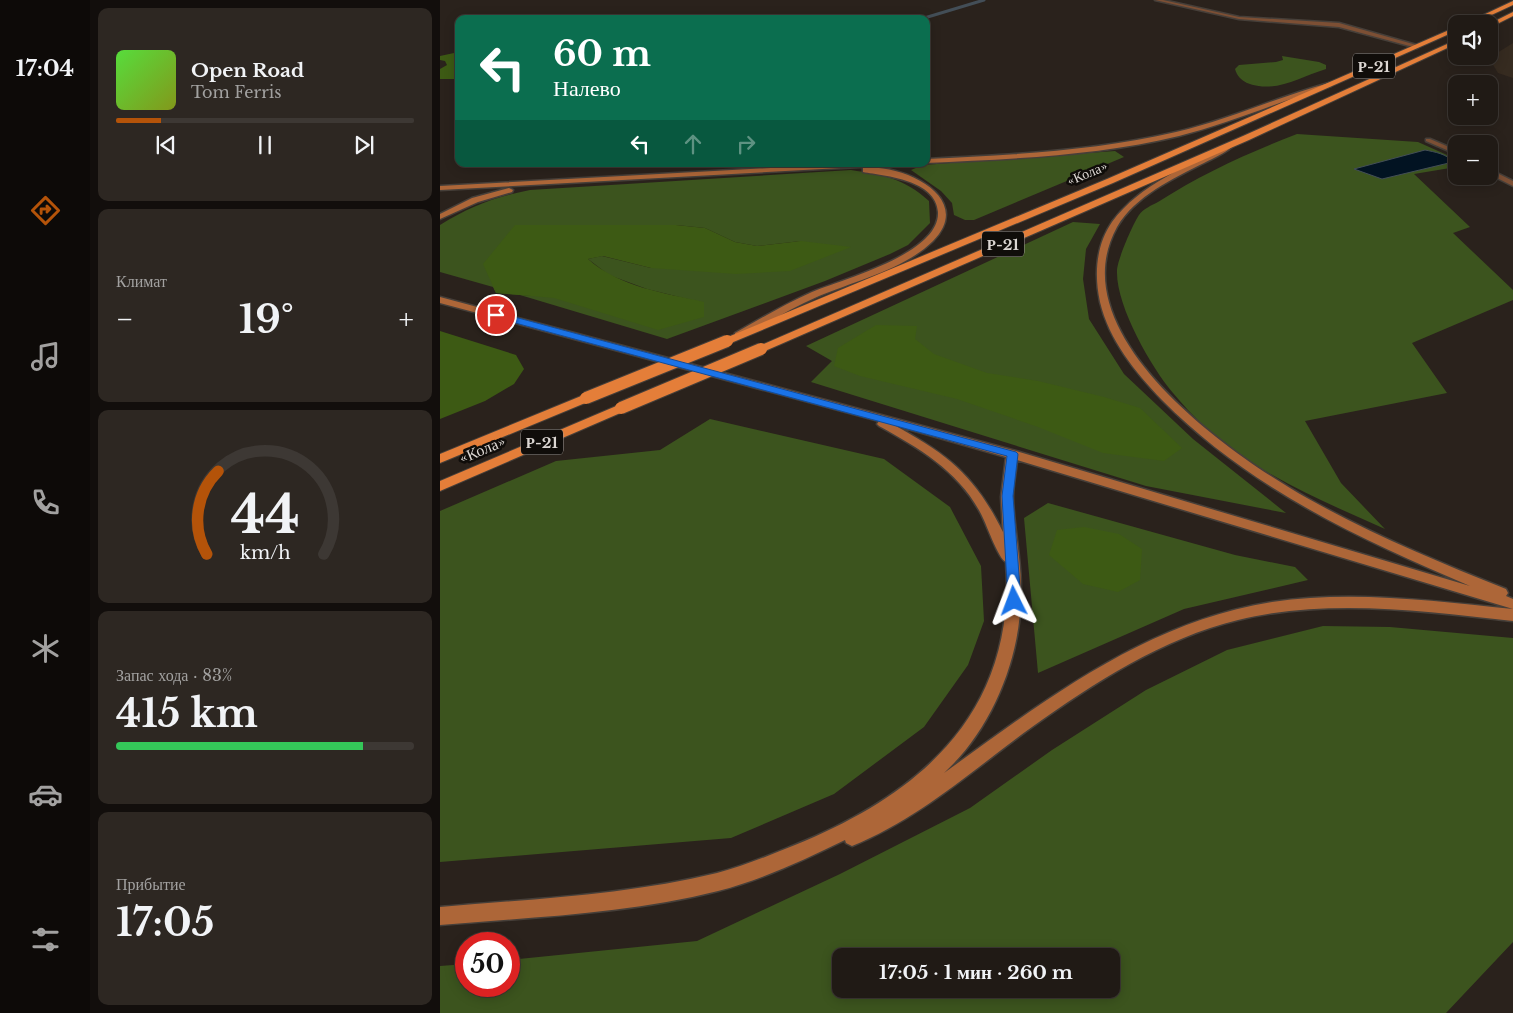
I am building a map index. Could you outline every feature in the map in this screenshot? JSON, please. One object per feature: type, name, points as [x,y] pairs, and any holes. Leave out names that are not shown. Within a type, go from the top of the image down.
[{"type":"highway","points":[[1487,15],[1513,3]]},
{"type":"highway","points":[[1498,22],[1513,14]]},
{"type":"highway","name":"«Кола»","points":[[440,459],[1003,226],[1332,85],[1448,32]]},
{"type":"highway","name":"«Кола»","points":[[440,487],[1246,138],[1448,46]]},
{"type":"main road","points":[[930,161],[1057,153],[1148,140],[1211,125],[1295,94],[1332,85]]},
{"type":"main road","points":[[1246,138],[1148,193],[1126,211],[1112,228],[1104,252],[1101,283],[1108,316],[1121,341],[1151,383],[1170,403],[1210,439],[1268,481],[1317,510],[1382,543],[1513,598]]},
{"type":"main road","points":[[440,188],[832,167]]},
{"type":"main road","points":[[727,341],[802,300],[906,256],[927,243],[938,230],[943,212],[937,198],[927,188],[913,181],[872,170],[816,168]]},
{"type":"main road","points":[[440,217],[464,204],[486,196],[558,182]]},
{"type":"main road","points":[[440,300],[1012,454],[1513,604]]},
{"type":"main road","points":[[868,415],[926,447],[958,472],[986,508],[1012,566]]},
{"type":"main road","points":[[440,916],[597,902],[709,884],[820,844],[875,816],[927,780],[960,744],[982,711],[1002,667],[1012,620],[1014,582],[1007,496],[1012,454]]},
{"type":"main road","points":[[757,868],[813,854],[869,830],[906,807],[1085,682],[1146,650],[1202,626],[1238,614],[1326,603],[1369,602],[1513,615]]},
{"type":"street","points":[[1157,0],[1240,18],[1339,25],[1417,46]]},
{"type":"street","points":[[1428,140],[1448,149]]},
{"type":"street","points":[[1498,175],[1513,184]]},
{"type":"shaded area","points":[[1513,43],[1513,78],[1498,73],[1493,65],[1498,65],[1498,52]]},
{"type":"green space","points":[[455,53],[455,79],[440,79],[440,69],[447,65],[445,61],[440,60],[440,56]]},
{"type":"green space","points":[[1282,56],[1319,62],[1326,65],[1326,69],[1288,83],[1268,87],[1243,81],[1235,69],[1239,65],[1276,62],[1283,60]]},
{"type":"green space","points":[[1297,134],[1418,142],[1448,155],[1448,168],[1414,174],[1470,227],[1453,233],[1513,290],[1513,300],[1412,343],[1447,393],[1305,421],[1341,483],[1385,529],[1275,477],[1222,442],[1188,410],[1164,382],[1145,352],[1128,318],[1118,285],[1117,271],[1126,242],[1139,215],[1148,207],[1174,192],[1244,156]]},
{"type":"green space","points":[[1115,151],[1124,157],[974,220],[965,220],[954,215],[952,203],[941,191],[911,170],[918,167],[930,167],[930,164]]},
{"type":"green space","points":[[851,170],[902,182],[920,193],[929,201],[930,223],[908,245],[890,254],[825,281],[667,339],[520,295],[496,293],[493,287],[440,272],[440,225],[462,212],[484,203],[530,190]],"holes":[[[515,225],[676,225],[705,228],[735,242],[757,246],[801,241],[651,268],[602,256],[588,259],[609,275],[647,289],[704,303],[520,295]]]},
{"type":"green space","points":[[1073,222],[1100,224],[1086,249],[1083,279],[1089,319],[1124,374],[1193,439],[1286,513],[1146,486],[811,382],[832,361],[806,346]]},
{"type":"green space","points":[[515,225],[676,225],[705,228],[735,242],[757,246],[801,241],[851,247],[790,271],[736,274],[651,268],[603,256],[588,259],[600,269],[628,283],[704,302],[704,317],[658,330],[554,298],[496,293],[483,264]]},
{"type":"green space","points":[[876,325],[917,326],[915,339],[934,354],[987,373],[1038,381],[1140,408],[1182,448],[1164,461],[1103,453],[1038,427],[957,399],[860,376],[834,366],[838,348]]},
{"type":"green space","points":[[440,331],[516,355],[524,369],[514,384],[485,401],[440,419]]},
{"type":"green space","points":[[710,419],[884,459],[950,507],[981,566],[984,621],[968,665],[924,727],[834,794],[731,838],[440,862],[440,511],[556,461],[660,450]]},
{"type":"green space","points":[[1048,503],[1235,555],[1295,567],[1308,580],[1184,609],[1038,673],[1024,518]]},
{"type":"green space","points":[[1084,527],[1119,534],[1142,549],[1140,580],[1118,592],[1083,584],[1049,555],[1057,530]]},
{"type":"green space","points":[[1323,626],[1390,627],[1513,638],[1513,942],[1446,1013],[440,1013],[440,966],[455,965],[455,997],[520,997],[520,959],[697,941],[840,874],[970,808],[1052,750],[1146,690],[1227,650]]},
{"type":"water","points":[[1425,150],[1448,158],[1448,163],[1382,179],[1354,169]]},
{"type":"waterway","points":[[930,16],[984,0]]},
{"type":"route","points":[[496,315],[1012,454],[1007,496],[1014,601]]}]
